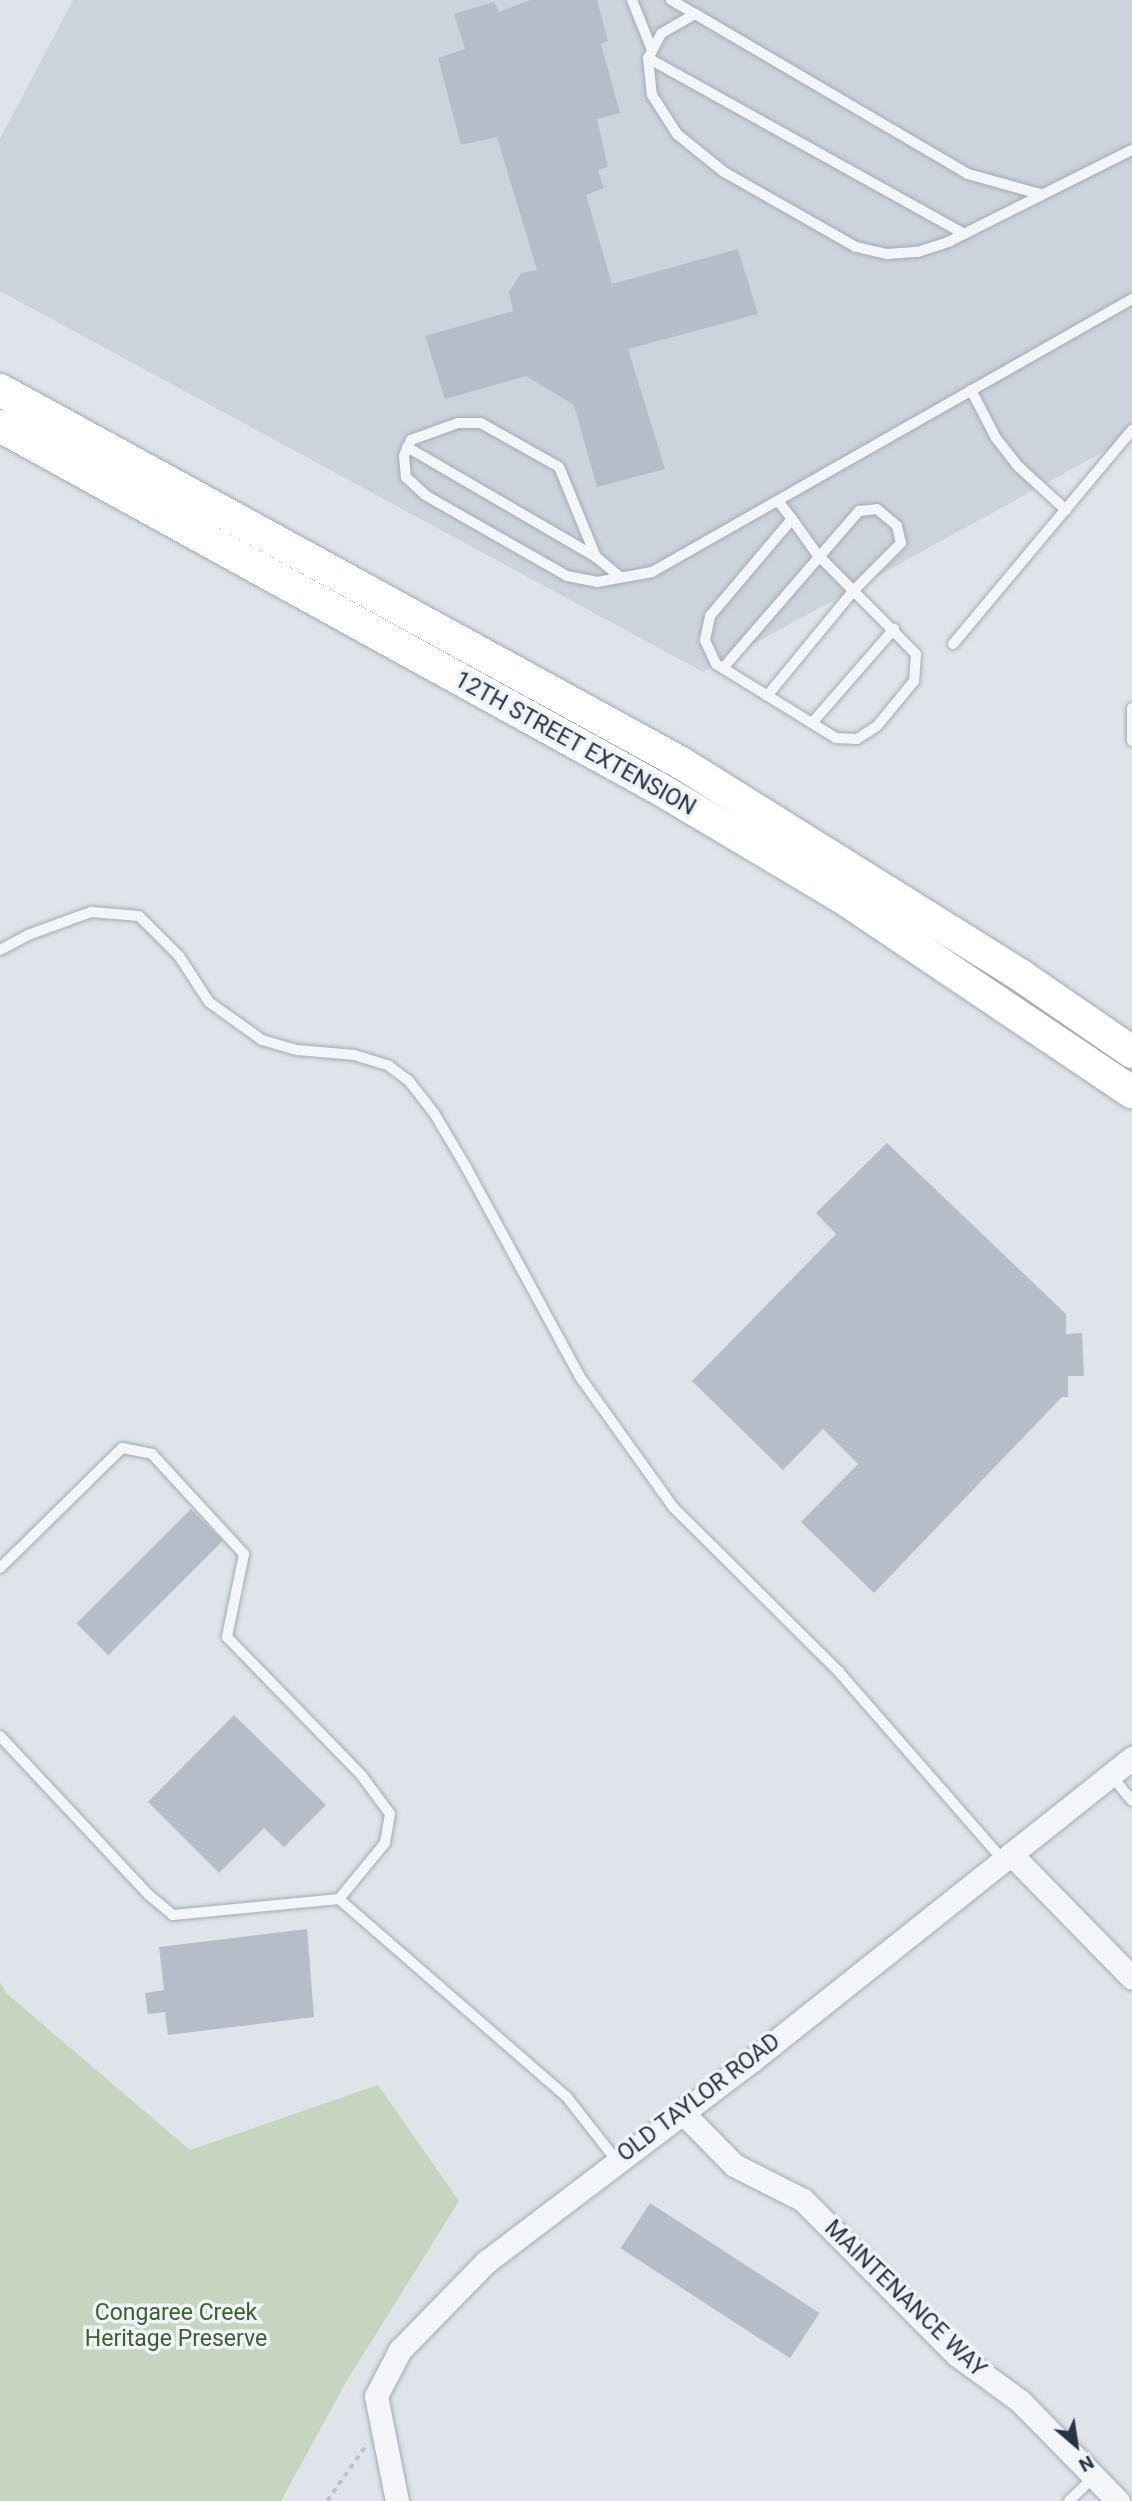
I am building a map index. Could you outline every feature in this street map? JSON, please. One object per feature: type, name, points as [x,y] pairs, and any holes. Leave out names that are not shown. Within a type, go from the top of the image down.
[{"type":"main road","name":"12TH STREET EXTENSION","points":[[0,390],[681,763],[1009,968],[1132,1052]]},
{"type":"main road","name":"12TH STREET EXTENSION","points":[[0,426],[658,788],[840,896],[1132,1092]]},
{"type":"street","name":"OLD TAYLOR ROAD","points":[[397,2501],[376,2396],[400,2350],[512,2239],[682,2112],[1132,1758]]},
{"type":"street","points":[[1007,1857],[1132,1978]]},
{"type":"street","name":"MAINTENANCE WAY","points":[[682,2112],[734,2165],[803,2200],[957,2356],[1020,2400],[1118,2501]]},
{"type":"lane","points":[[632,0],[650,54],[652,95],[677,134],[724,172],[856,247],[887,254],[918,252],[964,234],[1132,150]]},
{"type":"lane","points":[[671,0],[968,174],[1040,194]]},
{"type":"lane","points":[[650,54],[661,34],[695,14]]},
{"type":"lane","points":[[650,54],[964,234]]},
{"type":"lane","points":[[596,557],[559,467],[481,423],[458,423],[411,440],[407,447],[406,477],[425,495],[567,576],[597,582],[652,572],[1132,299]]},
{"type":"lane","points":[[971,390],[996,438],[1019,467],[1066,510]]},
{"type":"lane","points":[[953,644],[1132,430]]},
{"type":"lane","points":[[407,447],[596,557],[620,577]]},
{"type":"lane","points":[[778,500],[792,519],[817,554],[916,654],[914,681],[877,726],[857,740],[835,738],[723,668],[705,640],[710,616],[792,519]]},
{"type":"lane","points":[[723,668],[817,554],[859,511],[877,509],[897,526],[901,543],[854,590],[767,696]]},
{"type":"lane","points":[[812,723],[894,629]]},
{"type":"lane","points":[[1132,708],[1132,741]]},
{"type":"lane","points":[[0,950],[28,935],[91,912],[139,916],[179,956],[209,1002],[262,1040],[298,1050],[354,1055],[389,1066],[409,1081],[434,1113],[580,1377],[673,1507],[839,1672],[1007,1857]]},
{"type":"lane","points":[[0,1568],[122,1448],[152,1454],[244,1554],[227,1637],[362,1776],[390,1814],[385,1843],[339,1899],[173,1915],[149,1895],[0,1736]]},
{"type":"lane","points":[[1111,1775],[1132,1801]]},
{"type":"lane","points":[[339,1899],[566,2096],[617,2161]]},
{"type":"lane","points":[[1069,2501],[1094,2477]]},
{"type":"path","points":[[327,2501],[382,2422]]},
{"type":"shaded area","points":[[73,0],[1132,0],[1132,436],[703,672],[0,291],[0,139]]},
{"type":"green space","name":"Congaree Creek Heritage Preserve","points":[[0,1982],[6,1993],[190,2150],[378,2085],[459,2201],[346,2382],[281,2501],[0,2501]]},
{"type":"building","points":[[530,0],[597,0],[608,41],[601,44],[620,113],[597,119],[608,167],[598,170],[604,188],[586,195],[612,284],[738,249],[758,314],[628,349],[665,469],[597,487],[574,405],[526,376],[445,399],[425,336],[513,311],[509,292],[521,273],[537,270],[497,137],[461,145],[438,58],[465,49],[454,14],[494,2],[499,12]]},
{"type":"building","points":[[887,1143],[1066,1314],[1066,1334],[1082,1333],[1084,1376],[1068,1376],[1068,1397],[1062,1397],[874,1593],[801,1522],[858,1464],[823,1429],[783,1470],[692,1381],[836,1234],[816,1213]]},
{"type":"building","points":[[191,1509],[223,1541],[108,1655],[76,1624]]},
{"type":"building","points":[[234,1715],[326,1805],[284,1847],[264,1828],[219,1873],[148,1802]]},
{"type":"building","points":[[307,1929],[314,2017],[168,2035],[165,2012],[148,2014],[145,1993],[164,1990],[159,1947]]},
{"type":"building","points":[[650,2203],[819,2313],[790,2358],[621,2248]]}]
